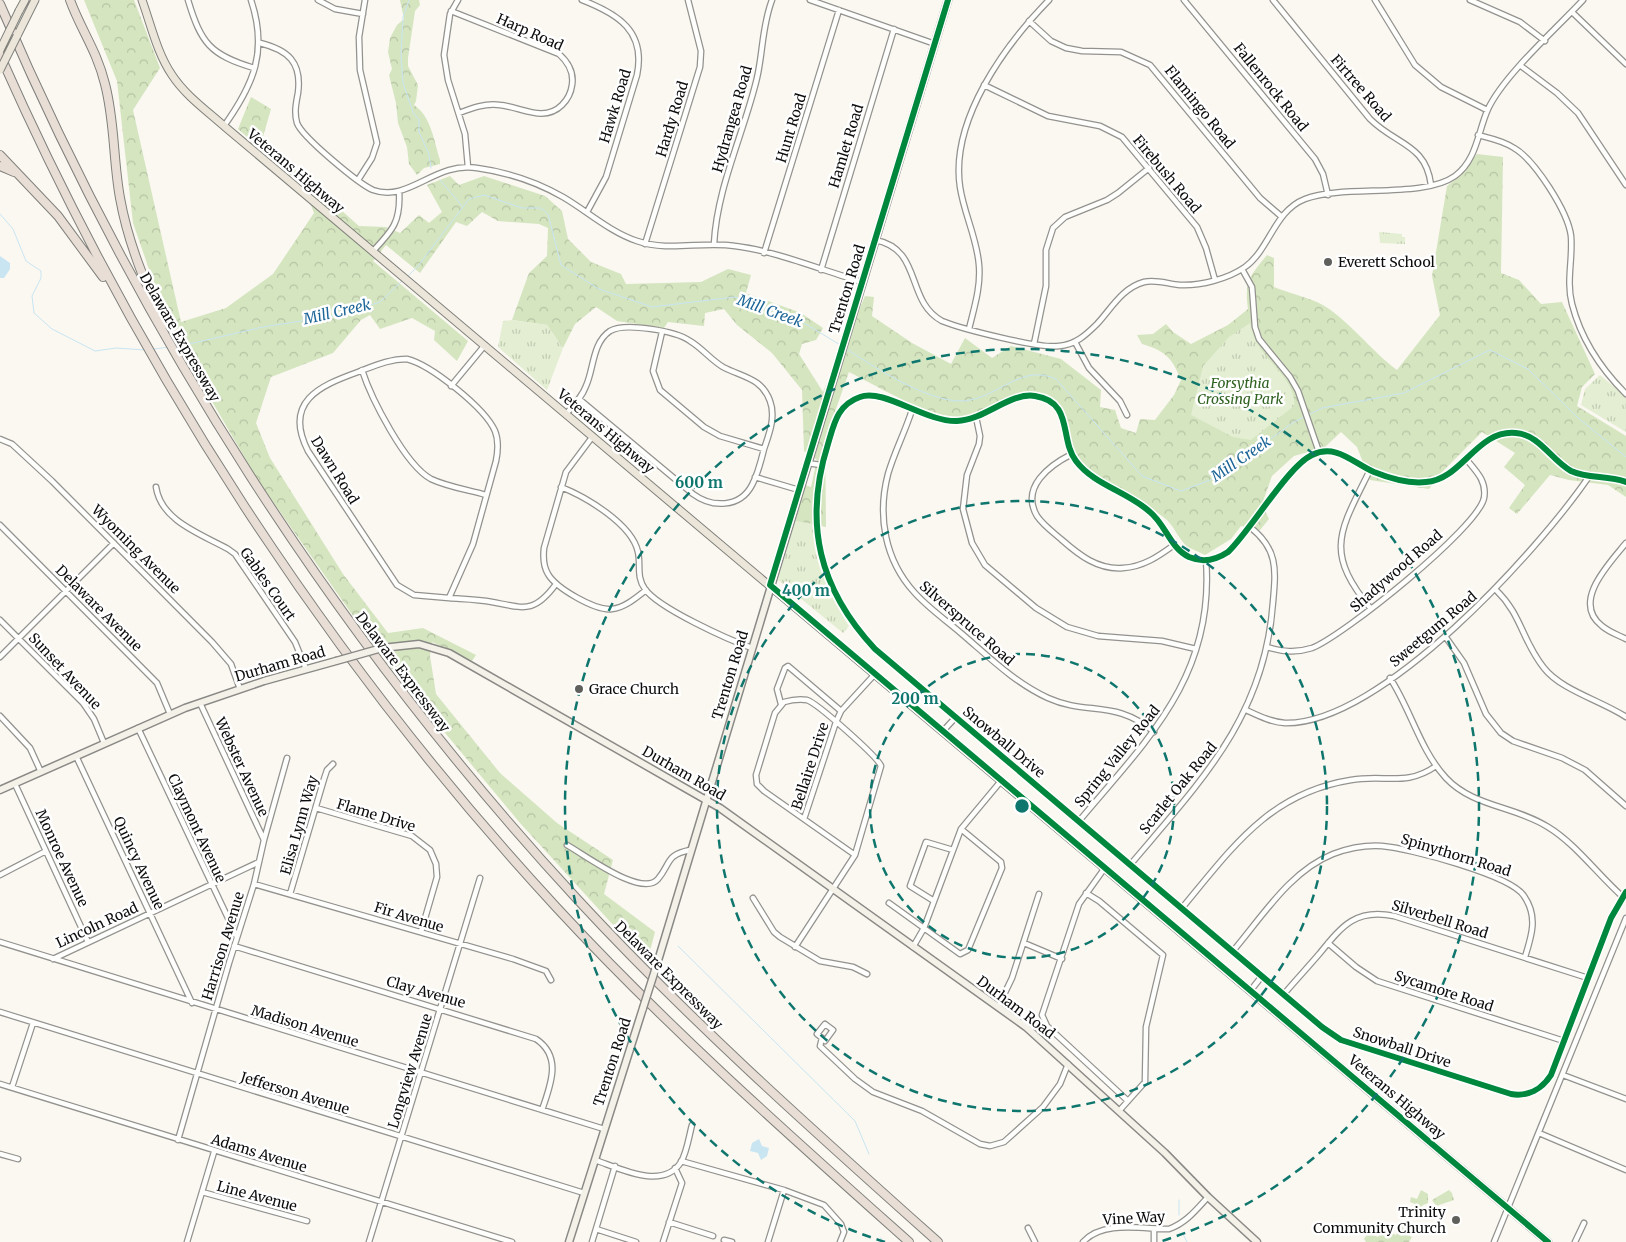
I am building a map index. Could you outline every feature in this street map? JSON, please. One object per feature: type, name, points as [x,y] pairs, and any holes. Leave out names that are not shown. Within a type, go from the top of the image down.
[{"type":"highway","points":[[70,2],[91,43],[105,83],[112,123],[120,197],[130,239],[144,281],[169,339]]},
{"type":"highway","name":"Delaware Expressway","points":[[0,4],[48,112],[99,216],[169,339],[185,372],[271,510],[347,619],[431,729],[519,835],[601,924],[685,1010],[938,1242]]},
{"type":"highway","points":[[0,55],[64,193],[121,303],[151,355],[246,509],[326,625],[414,742],[560,912],[662,1016],[743,1093],[909,1242]]},
{"type":"highway","points":[[0,155],[72,233],[121,303]]},
{"type":"highway","points":[[0,166],[19,174]]},
{"type":"main road","points":[[0,50],[25,0]]},
{"type":"main road","points":[[0,70],[35,0]]},
{"type":"main road","name":"Veterans Highway","points":[[142,0],[159,49],[172,76],[184,91],[1548,1242]]},
{"type":"main road","name":"Trenton Road","points":[[569,1242],[657,964],[948,0]]},
{"type":"main road","name":"Durham Road","points":[[0,790],[170,714],[240,689],[382,648],[419,644],[449,653],[706,799],[740,821],[1026,1027],[1165,1153],[1208,1198],[1258,1242]]},
{"type":"street","points":[[188,0],[197,28],[211,49],[225,59],[254,68]]},
{"type":"street","points":[[224,126],[243,98],[254,68],[260,43],[258,20],[251,0]]},
{"type":"street","points":[[318,0],[335,9],[363,14]]},
{"type":"street","points":[[358,180],[372,158],[377,143],[361,79],[359,48],[365,0]]},
{"type":"street","points":[[458,0],[451,11],[445,46],[445,64],[466,134],[468,167]]},
{"type":"street","name":"Hawk Road","points":[[582,0],[607,11],[626,24],[634,37],[639,58],[637,75],[606,177],[587,212]]},
{"type":"street","name":"Hardy Road","points":[[645,244],[700,67],[700,51],[688,0]]},
{"type":"street","name":"Hydrangea Road","points":[[714,244],[718,211],[756,80],[765,20],[772,0]]},
{"type":"street","points":[[810,0],[934,44]]},
{"type":"street","name":"Fallenrock Road","points":[[1184,0],[1315,159],[1323,174],[1328,195]]},
{"type":"street","name":"Firtree Road","points":[[1273,0],[1370,119],[1388,135],[1421,156],[1428,168],[1431,185]]},
{"type":"street","points":[[1375,0],[1415,66],[1440,88],[1487,110]]},
{"type":"street","points":[[1470,0],[1520,22],[1545,41]]},
{"type":"street","points":[[875,240],[891,246],[903,256],[910,267],[920,298],[927,310],[942,321],[1034,344],[1058,346],[1075,342],[1096,325],[1119,298],[1132,287],[1147,282],[1184,285],[1214,280],[1242,269],[1266,246],[1282,217],[1303,200],[1328,195],[1431,185],[1445,181],[1460,172],[1470,159],[1487,110],[1494,98],[1521,66],[1583,0]]},
{"type":"street","points":[[969,329],[978,289],[980,267],[960,187],[959,170],[965,137],[984,85],[1015,38],[1047,1]]},
{"type":"street","name":"Hunt Road","points":[[764,252],[839,10]]},
{"type":"street","name":"Harp Road","points":[[451,11],[559,54],[570,68],[572,81],[566,100],[557,109],[547,113],[536,113],[492,104],[459,113]]},
{"type":"street","points":[[1572,12],[1626,64]]},
{"type":"street","name":"Flamingo Road","points":[[1029,21],[1051,41],[1066,48],[1082,51],[1121,52],[1150,65],[1260,198],[1282,217]]},
{"type":"street","name":"Hamlet Road","points":[[821,270],[894,29]]},
{"type":"street","points":[[260,43],[278,48],[289,56],[296,66],[299,78],[295,113],[302,131],[358,180],[376,190],[398,191],[441,171],[468,167],[536,184],[587,212],[628,238],[645,244],[672,246],[734,245],[764,252],[862,282]]},
{"type":"street","points":[[1521,66],[1557,93],[1578,113],[1626,186]]},
{"type":"street","name":"Firebush Road","points":[[984,85],[1048,116],[1109,130],[1128,142],[1197,227],[1206,248],[1214,280]]},
{"type":"street","points":[[1478,135],[1506,144],[1523,154],[1560,206],[1570,230],[1569,283],[1575,315],[1594,355],[1626,394]]},
{"type":"street","points":[[1034,344],[1046,286],[1047,245],[1053,228],[1065,217],[1107,200],[1149,168]]},
{"type":"street","points":[[373,251],[392,230],[398,219],[400,206],[398,191]]},
{"type":"street","points":[[1242,269],[1252,287],[1259,339],[1290,377],[1307,411],[1320,452]]},
{"type":"street","points":[[566,414],[579,399],[587,385],[599,343],[610,331],[626,327],[662,332],[686,338],[723,366],[751,378],[761,386],[770,401],[773,415],[756,477],[749,490],[737,500],[724,504],[705,502],[579,399]]},
{"type":"street","points":[[662,332],[653,372],[660,390],[704,427],[720,436],[764,449]]},
{"type":"street","points":[[1075,342],[1089,368],[1120,401],[1128,415]]},
{"type":"street","points":[[451,386],[485,345]]},
{"type":"street","name":"Dawn Road","points":[[449,598],[473,544],[498,450],[496,433],[485,415],[451,386],[424,365],[407,359],[389,361],[326,384],[311,395],[301,415],[300,428],[303,441],[398,585],[414,595],[492,602],[525,609],[545,598],[556,584]]},
{"type":"street","points":[[362,370],[378,409],[419,470],[432,479],[486,495]]},
{"type":"street","points":[[1621,390],[1626,385]]},
{"type":"street","name":"Snowball Drive","points":[[1206,560],[1196,560],[1187,556],[1174,545],[1149,510],[1089,474],[1072,454],[1062,414],[1054,405],[1040,398],[1019,397],[976,417],[957,421],[945,420],[912,410],[884,398],[872,395],[861,396],[847,403],[834,421],[821,465],[816,494],[816,525],[820,552],[838,599],[858,630],[875,649],[956,718],[1322,1027],[1341,1040],[1511,1094],[1529,1093],[1544,1084],[1551,1075],[1611,918],[1626,892]]},
{"type":"street","name":"Silverspruce Road","points":[[912,410],[889,473],[883,510],[889,548],[907,584],[922,600],[1009,674],[1029,688],[1049,698],[1075,706],[1112,709],[1130,715],[1154,732]]},
{"type":"street","points":[[976,417],[980,436],[979,444],[967,475],[963,509],[972,543],[986,565],[1044,614],[1072,629],[1098,636],[1162,641],[1196,649]]},
{"type":"street","points":[[1206,560],[1222,556],[1228,552],[1300,463],[1320,452],[1339,453],[1370,470],[1393,478],[1415,482],[1432,482],[1447,474],[1497,435],[1518,433],[1537,441],[1568,469],[1590,475],[1613,477],[1626,482]]},
{"type":"street","points":[[593,436],[569,466],[561,487],[543,556],[546,570],[556,584],[594,606],[609,610],[625,605],[646,590]]},
{"type":"street","name":"Wyoming Avenue","points":[[0,438],[16,447],[228,658],[240,689]]},
{"type":"street","points":[[1072,454],[1047,468],[1038,479],[1034,492],[1036,515],[1053,532],[1088,560],[1114,568],[1141,565],[1174,545]]},
{"type":"street","name":"Shadywood Road","points":[[1267,647],[1287,652],[1313,647],[1371,609],[1440,551],[1482,504],[1484,484],[1466,459]]},
{"type":"street","points":[[807,463],[821,465]]},
{"type":"street","points":[[1370,470],[1346,520],[1340,543],[1346,574],[1371,609]]},
{"type":"street","name":"Sweetgum Road","points":[[1246,710],[1275,722],[1306,720],[1341,709],[1390,678],[1445,636],[1496,590],[1560,518],[1590,475]]},
{"type":"street","points":[[756,477],[799,490]]},
{"type":"street","name":"Gables Court","points":[[156,487],[161,503],[181,524],[234,554],[295,642],[306,669]]},
{"type":"street","points":[[561,487],[595,504],[629,534],[638,550],[639,575],[651,596],[714,633],[752,648]]},
{"type":"street","name":"Delaware Avenue","points":[[0,525],[157,683],[170,714]]},
{"type":"street","name":"Scarlet Oak Road","points":[[1130,865],[1207,774],[1232,736],[1246,710],[1267,647],[1274,594],[1273,556],[1265,540],[1250,527]]},
{"type":"street","points":[[0,658],[114,543]]},
{"type":"street","points":[[1626,544],[1597,582],[1590,602],[1598,623],[1626,639]]},
{"type":"street","name":"Spring Valley Road","points":[[1079,821],[1154,732],[1176,698],[1196,649],[1205,609],[1206,560]]},
{"type":"street","points":[[1496,590],[1513,608],[1530,648],[1550,674],[1626,717]]},
{"type":"street","name":"Sunset Avenue","points":[[0,620],[83,702],[94,719],[104,743]]},
{"type":"street","points":[[1445,636],[1464,663],[1486,714],[1501,733],[1514,741],[1562,758],[1585,770],[1626,806]]},
{"type":"street","points":[[781,704],[777,689],[785,668],[788,666],[842,710]]},
{"type":"street","name":"Bellaire Drive","points":[[804,819],[836,722],[842,710],[875,674]]},
{"type":"street","points":[[1390,678],[1436,766],[1455,786],[1470,796],[1527,817],[1548,827],[1622,897]]},
{"type":"street","points":[[795,947],[855,855],[882,766],[873,753],[806,700],[789,701],[781,704],[775,713],[756,780],[764,791],[855,855]]},
{"type":"street","name":"Webster Avenue","points":[[200,703],[264,840]]},
{"type":"street","points":[[0,716],[30,748],[41,772]]},
{"type":"street","name":"Snowball Drive","points":[[943,731],[956,718]]},
{"type":"street","name":"Claymont Avenue","points":[[138,728],[237,936]]},
{"type":"street","name":"Quincy Avenue","points":[[76,756],[192,1003]]},
{"type":"street","name":"Harrison Avenue","points":[[178,1140],[234,946],[254,884],[287,758]]},
{"type":"street","name":"Elisa Lynn Way","points":[[290,894],[327,770],[334,764]]},
{"type":"street","points":[[1182,908],[1244,834],[1265,816],[1288,801],[1318,788],[1353,780],[1418,777],[1436,766]]},
{"type":"street","points":[[913,947],[924,928],[961,829],[1001,781]]},
{"type":"street","name":"Monroe Avenue","points":[[15,784],[88,942]]},
{"type":"street","name":"Flame Drive","points":[[316,808],[412,836],[430,850],[436,864],[437,877],[421,932]]},
{"type":"street","points":[[889,903],[960,954],[968,950],[1002,868],[998,857],[961,829]]},
{"type":"street","points":[[934,901],[910,886],[926,842],[953,850]]},
{"type":"street","points":[[567,846],[630,881],[643,886],[651,884],[658,879],[672,857],[690,850]]},
{"type":"street","name":"Spinythorn Road","points":[[1233,951],[1285,889],[1308,868],[1325,858],[1351,849],[1381,846],[1406,849],[1502,879],[1514,885],[1524,895],[1532,916],[1533,928],[1525,957]]},
{"type":"street","points":[[0,875],[46,851]]},
{"type":"street","name":"Lincoln Road","points":[[53,959],[259,862]]},
{"type":"street","points":[[1104,869],[1079,904],[1042,1015],[1043,1021],[1128,1101]]},
{"type":"street","name":"Longview Avenue","points":[[371,1241],[480,878]]},
{"type":"street","name":"Fir Avenue","points":[[254,884],[527,964],[546,971],[551,980]]},
{"type":"street","points":[[1086,893],[1099,901],[1163,955],[1146,1027],[1145,1082],[1119,1111]]},
{"type":"street","points":[[998,1007],[1012,978],[1039,894]]},
{"type":"street","points":[[753,898],[774,932],[795,947],[820,961],[853,967],[867,974]]},
{"type":"street","name":"Silverbell Road","points":[[1284,994],[1349,921],[1365,915],[1384,914],[1588,978]]},
{"type":"street","points":[[1494,1242],[1564,1075],[1626,918]]},
{"type":"street","name":"Madison Avenue","points":[[0,942],[604,1129]]},
{"type":"street","name":"Sycamore Road","points":[[1328,943],[1356,967],[1377,981],[1564,1041]]},
{"type":"street","points":[[1024,944],[1062,959]]},
{"type":"street","name":"Clay Avenue","points":[[234,946],[528,1035],[544,1046],[551,1057],[553,1067],[550,1086],[542,1110]]},
{"type":"street","points":[[1251,990],[1262,976]]},
{"type":"street","name":"Jefferson Avenue","points":[[0,1012],[198,1075],[584,1193]]},
{"type":"street","points":[[12,1087],[33,1023]]},
{"type":"street","points":[[822,1038],[820,1043],[824,1050],[866,1088],[882,1097],[938,1119],[984,1146],[994,1146],[1004,1142],[1034,1117],[1050,1099],[1068,1064]]},
{"type":"street","points":[[1564,1075],[1626,1099]]},
{"type":"street","name":"Adams Avenue","points":[[0,1084],[214,1152],[512,1242]]},
{"type":"street","points":[[595,1160],[654,1177],[675,1168],[682,1161],[692,1125]]},
{"type":"street","points":[[1539,1133],[1626,1170]]},
{"type":"street","points":[[187,1242],[214,1152]]},
{"type":"street","points":[[0,1154],[18,1159]]},
{"type":"street","points":[[682,1161],[784,1190],[824,1205],[841,1224],[844,1232],[840,1242]]},
{"type":"street","points":[[592,1242],[614,1166]]},
{"type":"street","points":[[663,1242],[682,1183],[675,1168]]},
{"type":"street","points":[[768,1242],[784,1190]]},
{"type":"street","name":"Line Avenue","points":[[202,1192],[307,1221]]},
{"type":"street","name":"Vine Way","points":[[1083,1242],[1091,1235],[1104,1229],[1154,1229],[1176,1226],[1188,1219],[1208,1198]]},
{"type":"street","points":[[669,1222],[713,1236]]},
{"type":"street","points":[[1575,1242],[1584,1224]]},
{"type":"street","points":[[1028,1228],[1035,1242]]},
{"type":"street","points":[[596,1229],[636,1242]]},
{"type":"street","points":[[1154,1229],[1154,1242]]},
{"type":"street","points":[[724,1240],[732,1242]]},
{"type":"green space","points":[[84,0],[134,0],[160,68],[133,110],[181,322],[226,308],[273,274],[314,213],[304,187],[238,129],[251,97],[271,109],[262,140],[359,226],[386,227],[400,233],[419,215],[429,223],[442,212],[427,185],[450,176],[459,185],[484,176],[545,196],[562,211],[568,239],[591,262],[621,274],[626,284],[701,282],[728,269],[751,275],[746,293],[801,313],[823,328],[816,340],[802,344],[799,354],[823,392],[865,296],[874,297],[872,316],[912,343],[951,364],[965,338],[992,358],[1011,346],[1061,359],[1101,390],[1100,407],[1115,410],[1121,428],[1136,433],[1140,419],[1155,420],[1174,395],[1181,380],[1167,356],[1157,349],[1142,344],[1137,335],[1153,334],[1166,324],[1173,332],[1191,344],[1228,325],[1248,309],[1247,292],[1250,279],[1267,255],[1274,258],[1274,287],[1321,304],[1331,310],[1397,370],[1440,315],[1432,276],[1447,186],[1460,176],[1477,154],[1503,157],[1501,273],[1519,280],[1541,304],[1562,302],[1595,374],[1582,387],[1577,406],[1626,436],[1626,497],[1608,485],[1569,480],[1550,475],[1517,514],[1509,508],[1525,485],[1504,467],[1515,453],[1482,432],[1440,474],[1429,489],[1370,480],[1357,447],[1341,432],[1325,447],[1294,456],[1272,476],[1262,504],[1269,519],[1260,530],[1241,526],[1231,539],[1205,555],[1188,547],[1170,523],[1158,513],[1084,465],[1077,457],[1071,442],[1064,411],[1053,399],[1041,393],[1030,392],[1018,394],[972,415],[948,416],[919,407],[849,372],[825,440],[826,527],[795,521],[805,485],[811,487],[817,460],[804,451],[802,390],[772,353],[737,325],[724,309],[705,313],[704,326],[668,322],[664,328],[617,321],[596,307],[575,324],[563,348],[547,325],[512,320],[529,273],[547,256],[548,228],[539,224],[498,221],[482,212],[467,226],[456,222],[420,273],[386,245],[373,261],[468,341],[457,361],[434,340],[435,331],[412,318],[380,329],[370,315],[361,320],[333,353],[271,377],[256,423],[270,458],[343,574],[388,633],[423,628],[476,655],[472,661],[432,642],[430,656],[436,694],[500,773],[557,823],[613,860],[604,894],[655,932],[647,962],[520,823],[382,657],[257,479],[184,353],[157,292],[133,223],[117,81]]},
{"type":"green space","points":[[400,0],[419,0],[420,5],[415,11],[408,66],[418,85],[414,105],[428,122],[440,160],[440,164],[424,168],[417,175],[409,164],[407,147],[398,123],[396,103],[389,75],[392,69],[388,52],[390,38],[397,25],[404,19]]},
{"type":"green space","points":[[1379,232],[1402,234],[1402,237],[1405,237],[1405,244],[1380,243]]},
{"type":"green space","points":[[512,320],[547,325],[563,348],[547,390],[498,347],[503,321]]},
{"type":"green space","name":"Forsythia Crossing Park","points":[[1250,323],[1258,345],[1287,381],[1294,398],[1294,406],[1251,440],[1233,437],[1191,415],[1203,366],[1229,337]]},
{"type":"green space","points":[[1600,375],[1626,397],[1626,432],[1581,405],[1585,389]]},
{"type":"green space","points":[[795,521],[813,524],[813,538],[819,565],[835,603],[849,626],[843,633],[778,580]]},
{"type":"green space","points":[[1421,1190],[1428,1194],[1428,1203],[1423,1205],[1415,1215],[1415,1204],[1410,1202],[1411,1197],[1417,1199]]},
{"type":"green space","points":[[1449,1190],[1454,1200],[1436,1206],[1432,1200]]},
{"type":"green space","points":[[1403,1224],[1407,1229],[1406,1234],[1412,1237],[1409,1242],[1366,1242],[1364,1239],[1368,1233],[1378,1237],[1383,1229],[1396,1235]]},
{"type":"water","points":[[0,256],[10,263],[10,269],[4,278],[0,278]]},
{"type":"water","points":[[759,1139],[762,1146],[769,1148],[767,1156],[761,1160],[758,1153],[750,1151],[752,1143]]},
{"type":"waterway","points":[[409,0],[403,17],[401,55],[403,83],[413,112],[419,120],[419,132],[429,154],[431,168]]},
{"type":"waterway","points":[[440,180],[462,206]]},
{"type":"waterway","name":"Mill Creek","points":[[408,276],[418,266],[469,199],[484,195],[522,208],[541,208],[548,214],[561,265],[599,289],[652,307],[735,297],[799,320],[842,346]]},
{"type":"waterway","name":"Mill Creek","points":[[0,214],[13,229],[26,261],[41,271],[41,278],[32,296],[34,313],[52,329],[95,351],[116,348],[145,350]]},
{"type":"waterway","name":"Mill Creek","points":[[176,347],[263,327],[339,315],[380,302],[403,280]]},
{"type":"waterway","name":"Mill Creek","points":[[154,349],[170,347]]},
{"type":"waterway","name":"Mill Creek","points":[[845,348],[906,384],[940,398],[956,401],[981,397],[1022,377],[1044,375],[1056,379],[1142,476],[1181,491],[1218,477],[1294,422],[1322,408],[1404,393],[1490,350],[1528,369],[1577,417],[1626,457]]},
{"type":"waterway","points":[[678,946],[855,1121],[869,1154]]},
{"type":"waterway","points":[[1179,1200],[1179,1215]]},
{"type":"waterway","points":[[1183,1234],[1187,1242]]},
{"type":"waterway","points":[[881,1238],[882,1242]]},
{"type":"cycle path","points":[[948,0],[770,585],[1548,1242]]},
{"type":"cycle path","points":[[1626,482],[1571,471],[1532,438],[1516,433],[1502,434],[1491,439],[1480,446],[1450,473],[1439,479],[1426,482],[1413,482],[1393,478],[1374,472],[1337,453],[1321,452],[1302,461],[1228,552],[1214,559],[1199,560],[1189,557],[1177,548],[1150,512],[1083,469],[1071,452],[1061,413],[1047,400],[1035,396],[1016,398],[977,416],[957,421],[945,420],[893,401],[870,395],[852,400],[841,410],[832,429],[821,473],[817,501],[817,528],[821,554],[829,579],[841,603],[856,626],[875,649],[1322,1027],[1341,1040],[1511,1094],[1517,1095],[1534,1091],[1551,1075],[1611,918],[1626,892]]},
{"type":"place","name":"Everett School","points":[[1328,262]]},
{"type":"place","name":"Grace Church","points":[[579,689]]},
{"type":"place","name":"Trinity Community Church","points":[[1456,1220]]}]
